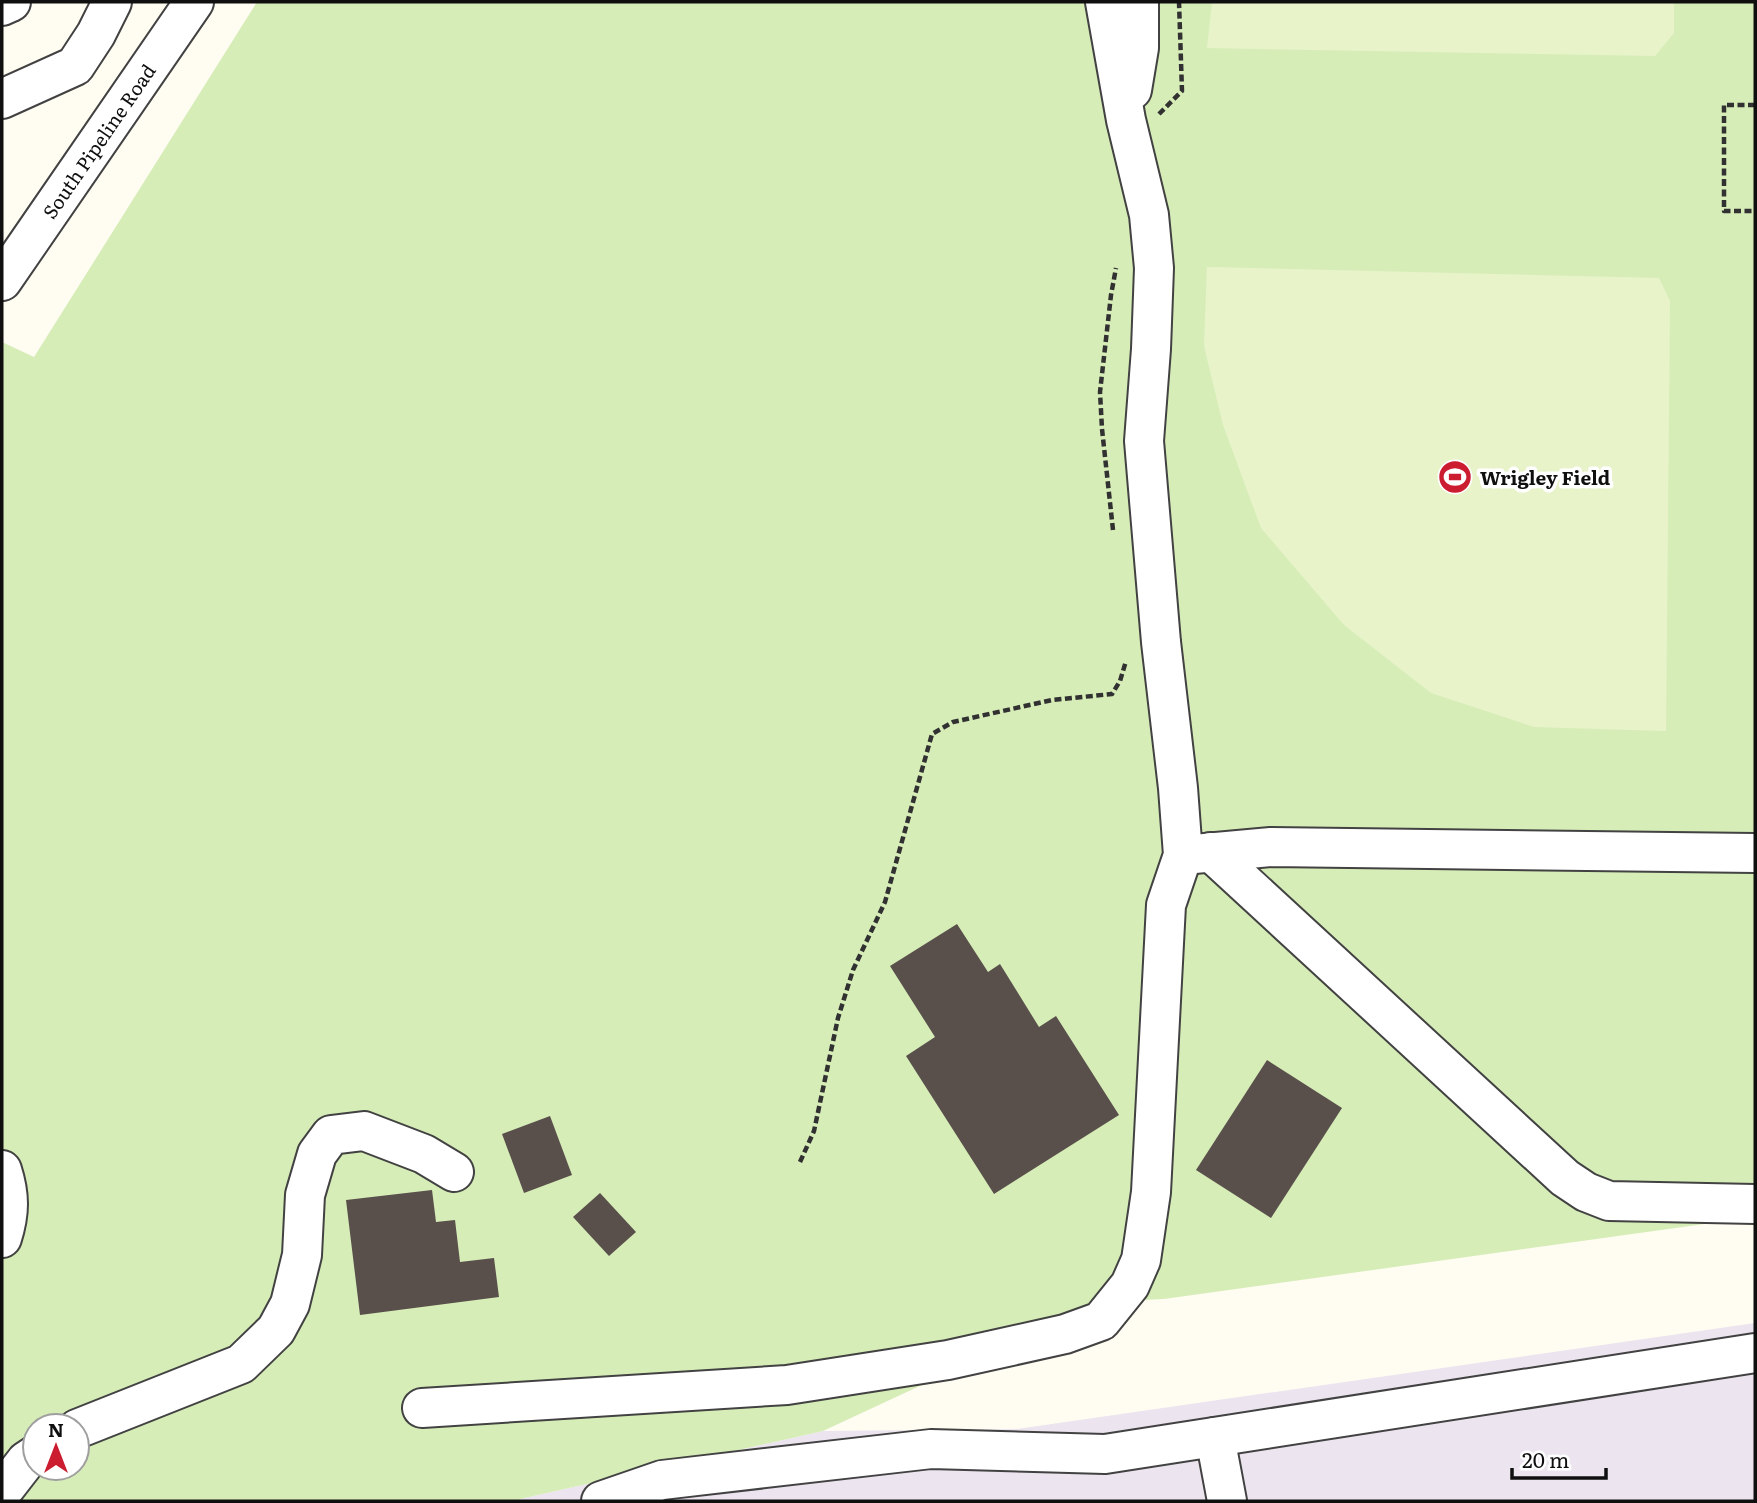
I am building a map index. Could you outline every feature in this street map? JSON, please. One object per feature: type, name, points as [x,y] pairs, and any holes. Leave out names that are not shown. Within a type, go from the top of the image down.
[{"type":"street","points":[[2,6],[11,2]]},
{"type":"street","points":[[2,99],[75,66],[96,34],[112,2]]},
{"type":"street","points":[[1105,2],[1128,126],[1149,215],[1154,268],[1144,441],[1161,642],[1178,788],[1197,853],[1565,1178],[1586,1192],[1609,1201],[1755,1203]]},
{"type":"street","points":[[1128,126],[1139,48],[1139,2]]},
{"type":"street","name":"South Pipeline Road","points":[[2,281],[178,7]]},
{"type":"street","points":[[1197,853],[1271,847],[1755,853]]},
{"type":"street","points":[[422,1408],[787,1385],[948,1360],[1065,1335],[1101,1321],[1130,1285],[1141,1260],[1151,1192],[1166,905],[1197,853]]},
{"type":"street","points":[[91,1423],[241,1364],[276,1330],[290,1304],[302,1255],[305,1195],[317,1154],[331,1135],[364,1131],[424,1154],[454,1172]]},
{"type":"street","points":[[2,1170],[8,1188],[8,1218],[2,1238]]},
{"type":"street","points":[[601,1501],[662,1480],[931,1449],[1105,1454],[1755,1353]]},
{"type":"street","points":[[1215,1437],[1227,1501]]},
{"type":"street","points":[[2,1492],[21,1467]]},
{"type":"path","points":[[1128,126],[1163,111],[1182,91],[1180,2]]},
{"type":"path","points":[[1755,105],[1724,105],[1724,211],[1755,211]]},
{"type":"path","points":[[1114,539],[1100,392],[1118,257]]},
{"type":"path","points":[[800,1162],[814,1131],[838,1018],[853,970],[885,902],[932,734],[953,722],[1052,700],[1112,694],[1127,660]]},
{"type":"shaded area","points":[[1755,1323],[1755,1501],[519,1501],[823,1431],[1017,1429]]},
{"type":"green space","points":[[257,2],[1755,2],[1755,1217],[1164,1299],[1100,1302],[823,1431],[519,1501],[2,1501],[2,342],[34,357]]},
{"type":"green space","points":[[1212,2],[1674,2],[1674,33],[1655,56],[1207,48]]},
{"type":"green space","name":"Wrigley Field","points":[[1207,267],[1659,278],[1670,301],[1666,731],[1534,727],[1431,693],[1344,625],[1261,528],[1223,425],[1204,346]]},
{"type":"building","points":[[957,924],[988,972],[1000,964],[1039,1027],[1056,1016],[1119,1115],[994,1194],[906,1056],[935,1037],[890,966]]},
{"type":"building","points":[[1267,1060],[1342,1108],[1271,1218],[1196,1170]]},
{"type":"building","points":[[550,1116],[572,1175],[524,1193],[502,1134]]},
{"type":"building","points":[[432,1190],[436,1222],[455,1220],[460,1262],[494,1258],[499,1297],[360,1315],[346,1200]]},
{"type":"building","points":[[600,1193],[636,1232],[609,1256],[573,1217]]},
{"type":"place","name":"Wrigley Field","points":[[1455,477]]}]
